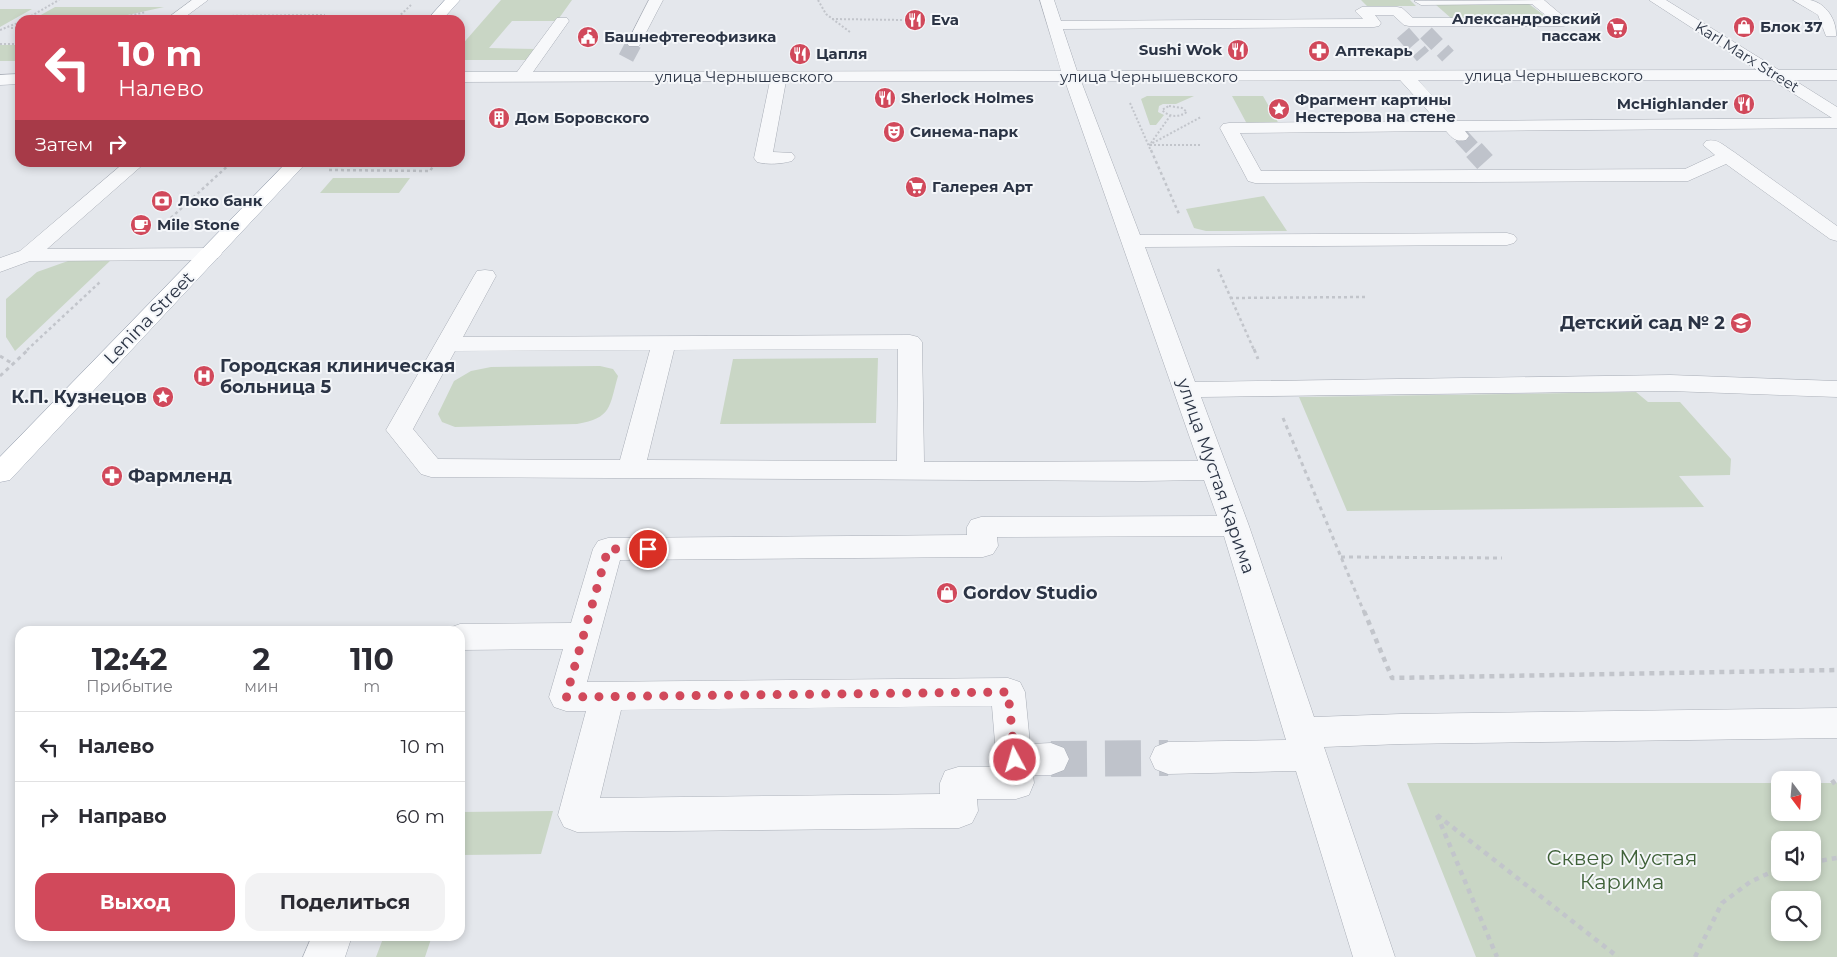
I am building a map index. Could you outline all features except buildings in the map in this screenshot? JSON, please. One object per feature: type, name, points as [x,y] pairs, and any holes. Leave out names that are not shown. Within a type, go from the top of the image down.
[{"type":"main road","points":[[439,15],[453,0]]},
{"type":"main road","name":"Lenina Street","points":[[0,474],[293,167]]},
{"type":"street","points":[[179,15],[201,0]]},
{"type":"street","points":[[634,43],[656,0]]},
{"type":"street","name":"улица Мустая Карима","points":[[1047,0],[1071,77],[1079,94],[1235,526],[1374,957]]},
{"type":"street","points":[[1054,25],[1374,23],[1352,0]]},
{"type":"street","points":[[1362,11],[1397,11],[1409,22],[1562,22],[1534,0],[1421,0]]},
{"type":"street","points":[[1421,0],[1445,22]]},
{"type":"street","name":"Karl Marx Street","points":[[1656,0],[1837,114]]},
{"type":"street","points":[[1800,0],[1824,13],[1831,33]]},
{"type":"street","points":[[522,77],[562,20]]},
{"type":"street","points":[[1416,22],[1426,33]]},
{"type":"street","points":[[1426,59],[1442,76]]},
{"type":"street","points":[[1451,59],[1468,76]]},
{"type":"street","name":"улица Чернышевского","points":[[465,77],[522,77],[620,70],[778,77],[1837,75]]},
{"type":"street","points":[[1405,76],[1456,131]]},
{"type":"street","points":[[778,77],[763,158],[786,157]]},
{"type":"street","points":[[0,80],[15,79]]},
{"type":"street","points":[[1728,156],[1688,176],[1491,169],[1255,177],[1229,128],[1456,131],[1837,123]]},
{"type":"street","points":[[1685,125],[1837,235]]},
{"type":"street","points":[[0,266],[27,255],[131,167]]},
{"type":"street","points":[[1131,241],[1507,240]]},
{"type":"street","points":[[27,255],[211,254]]},
{"type":"street","points":[[485,276],[399,430],[431,468],[1215,470]]},
{"type":"street","points":[[448,344],[910,342],[911,470]]},
{"type":"street","points":[[631,469],[664,343]]},
{"type":"street","points":[[1186,390],[1670,383],[1837,389]]},
{"type":"street","points":[[606,696],[576,815],[959,810],[958,783],[1016,783],[1008,692],[606,696],[566,697],[608,549],[983,546],[981,527],[1235,526]]},
{"type":"street","points":[[465,638],[583,636]]},
{"type":"street","points":[[1168,758],[1305,744],[1401,729],[1837,723]]},
{"type":"street","points":[[1015,760],[1051,759]]},
{"type":"street","points":[[324,957],[330,941]]},
{"type":"path","points":[[33,15],[59,0]]},
{"type":"path","points":[[400,15],[415,0]]},
{"type":"path","points":[[818,0],[819,6],[832,20],[850,32]]},
{"type":"path","points":[[832,20],[852,18],[904,20]]},
{"type":"path","points":[[9,28],[15,25]]},
{"type":"path","points":[[0,30],[15,28]]},
{"type":"path","points":[[0,44],[15,44]]},
{"type":"path","points":[[1164,108],[1182,108],[1187,112],[1181,116],[1170,116],[1162,110],[1164,108]]},
{"type":"path","points":[[1149,146],[1170,116]]},
{"type":"path","points":[[1149,146],[1200,117]]},
{"type":"path","points":[[1149,146],[1202,145]]},
{"type":"path","points":[[329,170],[430,171],[433,167]]},
{"type":"path","points":[[1230,298],[1365,297]]},
{"type":"path","points":[[0,356],[13,364]]},
{"type":"path","points":[[1341,557],[1502,558]]},
{"type":"path","points":[[1392,678],[1837,670]]},
{"type":"path","points":[[1832,780],[1837,787]]},
{"type":"path","points":[[1497,957],[1437,815],[1618,957]]},
{"type":"path","points":[[1821,861],[1837,858]]},
{"type":"path","points":[[1695,957],[1722,903],[1750,882],[1771,872]]},
{"type":"green space","points":[[501,0],[572,0],[557,21],[512,21],[489,48],[536,49],[528,60],[465,60],[465,41]]},
{"type":"green space","points":[[1361,0],[1410,0],[1416,6],[1367,6]]},
{"type":"green space","points":[[1435,4],[1529,4],[1549,19],[1452,19]]},
{"type":"green space","points":[[55,7],[164,7],[128,15],[41,15]]},
{"type":"green space","points":[[0,9],[32,9],[21,15],[15,15],[15,19],[0,27]]},
{"type":"green space","points":[[0,45],[15,45],[15,61],[0,61]]},
{"type":"green space","points":[[1147,96],[1194,96],[1176,104],[1163,104],[1159,106],[1158,112],[1164,115],[1156,125],[1150,125],[1141,99]]},
{"type":"green space","points":[[1232,96],[1263,96],[1279,124],[1247,124]]},
{"type":"green space","points":[[333,178],[410,178],[399,193],[320,193]]},
{"type":"green space","points":[[1264,196],[1287,231],[1206,231],[1194,228],[1186,209]]},
{"type":"green space","points":[[111,260],[15,351],[6,337],[6,299],[37,272],[68,261]]},
{"type":"green space","points":[[878,358],[876,423],[720,424],[733,359]]},
{"type":"green space","points":[[600,366],[613,369],[618,376],[613,396],[607,409],[597,418],[588,421],[577,424],[455,427],[442,422],[438,414],[454,381],[471,371],[491,367]]},
{"type":"green space","points":[[1636,392],[1648,402],[1680,402],[1731,459],[1730,475],[1679,476],[1704,507],[1347,511],[1299,397]]},
{"type":"green space","name":"Сквер Мустая Карима","points":[[1407,783],[1771,783],[1771,821],[1821,821],[1821,783],[1837,783],[1837,957],[1476,957]]},
{"type":"green space","points":[[553,811],[541,854],[465,855],[465,812]]},
{"type":"green space","points":[[382,941],[430,941],[425,957],[376,957]]},
{"type":"tunnel","points":[[1403,33],[1423,56]]},
{"type":"tunnel","points":[[1426,33],[1448,56]]},
{"type":"tunnel","points":[[626,58],[634,43]]},
{"type":"tunnel","points":[[1461,136],[1475,151]]},
{"type":"tunnel","points":[[1474,150],[1485,162]]},
{"type":"tunnel","points":[[1051,759],[1168,758]]},
{"type":"place","name":"Eva","points":[[915,20]]},
{"type":"place","name":"Блок 37","points":[[1744,27]]},
{"type":"place","name":"Александровский пассаж","points":[[1617,28]]},
{"type":"place","name":"Башнефтегеофизика","points":[[588,37]]},
{"type":"place","name":"Sushi Wok","points":[[1238,50]]},
{"type":"place","name":"Аптекарь","points":[[1319,51]]},
{"type":"place","name":"Цапля","points":[[800,54]]},
{"type":"place","name":"Sherlock Holmes","points":[[885,98]]},
{"type":"place","name":"McHighlander","points":[[1744,104]]},
{"type":"place","name":"Фрагмент картины Нестерова на стене","points":[[1279,109]]},
{"type":"place","name":"Дом Боровского","points":[[499,118]]},
{"type":"place","name":"Синема-парк","points":[[894,132]]},
{"type":"place","name":"Галерея Арт","points":[[916,187]]},
{"type":"place","name":"Локо банк","points":[[162,201]]},
{"type":"place","name":"Mile Stone","points":[[141,225]]},
{"type":"place","name":"Детский сад № 2","points":[[1741,323]]},
{"type":"place","name":"Городская клиническая больница 5","points":[[204,376]]},
{"type":"place","name":"К.П. Кузнецов","points":[[163,397]]},
{"type":"place","name":"Фармленд","points":[[112,476]]},
{"type":"place","name":"Gordov Studio","points":[[947,593]]},
{"type":"route","points":[[648,549],[608,549],[566,697],[1008,692],[1015,760]]}]
